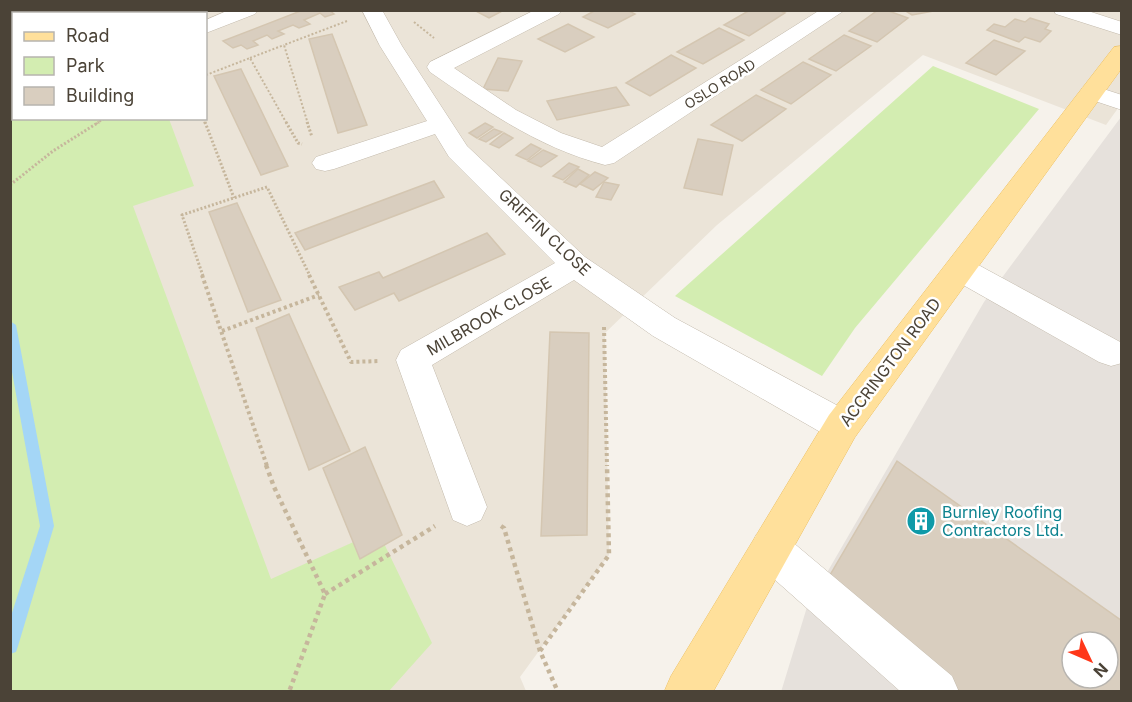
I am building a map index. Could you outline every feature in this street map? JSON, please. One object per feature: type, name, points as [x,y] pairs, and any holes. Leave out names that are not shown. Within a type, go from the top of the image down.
[{"type":"main road","name":"ACCRINGTON ROAD","points":[[687,692],[842,426],[960,269],[1106,98],[1122,52]]},
{"type":"street","points":[[207,27],[248,10]]},
{"type":"street","points":[[448,62],[552,10]]},
{"type":"street","name":"OSLO ROAD","points":[[448,62],[508,115],[552,138],[605,157],[836,10]]},
{"type":"street","points":[[1063,10],[1122,28]]},
{"type":"street","name":"GRIFFIN CLOSE","points":[[362,15],[391,46],[458,151],[575,264],[664,327],[842,426]]},
{"type":"street","points":[[317,155],[441,124]]},
{"type":"street","name":"MILBROOK CLOSE","points":[[467,507],[413,360],[575,264]]},
{"type":"street","points":[[960,269],[1111,353]]},
{"type":"street","points":[[770,549],[936,692]]},
{"type":"path","points":[[207,75],[362,15]]},
{"type":"path","points":[[408,17],[448,62]]},
{"type":"path","points":[[284,45],[317,155]]},
{"type":"path","points":[[250,58],[298,143],[317,155]]},
{"type":"path","points":[[10,185],[54,151],[102,120]]},
{"type":"path","points":[[204,120],[234,198]]},
{"type":"path","points":[[325,594],[273,487],[182,215],[267,187],[351,362],[413,360]]},
{"type":"path","points":[[222,331],[319,295]]},
{"type":"path","points":[[540,651],[609,555],[604,322]]},
{"type":"path","points":[[288,692],[325,594],[467,507]]},
{"type":"path","points":[[504,528],[540,651],[558,692]]},
{"type":"shaded area","points":[[10,11],[1121,11],[1121,104],[1106,125],[923,55],[717,225],[605,333],[609,555],[520,677],[526,691],[11,691]]},
{"type":"shaded area","points":[[1121,117],[1121,691],[781,692],[807,607],[984,302]]},
{"type":"green space","points":[[10,36],[12,38],[12,120],[169,120],[194,186],[133,206],[271,579],[378,531],[432,643],[389,691],[11,691]]},
{"type":"green space","points":[[933,66],[1039,109],[855,328],[822,376],[675,296]]},
{"type":"building","points":[[154,10],[182,10],[178,12],[150,12]]},
{"type":"building","points":[[303,10],[329,10],[334,14],[325,17],[320,13],[304,20],[310,24],[299,28],[293,25],[278,31],[284,34],[272,39],[267,35],[253,41],[258,45],[247,49],[241,45],[233,48],[223,41]]},
{"type":"building","points":[[474,10],[504,10],[489,18]]},
{"type":"building","points":[[596,10],[627,10],[635,14],[608,28],[583,17]]},
{"type":"building","points":[[750,10],[778,10],[785,13],[749,36],[724,25]]},
{"type":"building","points":[[878,10],[886,10],[908,18],[877,42],[849,31]]},
{"type":"building","points":[[904,10],[939,10],[912,15]]},
{"type":"building","points":[[1030,18],[1049,24],[1045,29],[1051,31],[1040,42],[1025,37],[1019,42],[987,30],[994,24],[1005,27],[1015,19],[1025,22]]},
{"type":"building","points":[[568,24],[594,37],[565,52],[538,39]]},
{"type":"building","points":[[719,28],[744,40],[703,64],[677,52]]},
{"type":"building","points":[[332,34],[367,125],[338,133],[309,39]]},
{"type":"building","points":[[844,35],[871,46],[836,71],[809,59]]},
{"type":"building","points":[[994,40],[1025,51],[996,75],[966,63]]},
{"type":"building","points":[[671,55],[696,68],[650,96],[626,83]]},
{"type":"building","points":[[498,58],[522,61],[508,91],[483,89]]},
{"type":"building","points":[[803,62],[831,75],[791,104],[761,90]]},
{"type":"building","points":[[241,69],[288,166],[261,175],[214,76]]},
{"type":"building","points":[[616,87],[629,105],[557,120],[547,101]]},
{"type":"building","points":[[756,95],[786,109],[742,141],[711,125]]},
{"type":"building","points":[[485,123],[493,127],[477,138],[469,133]]},
{"type":"building","points":[[494,129],[502,132],[486,142],[479,139]]},
{"type":"building","points":[[504,133],[513,138],[499,148],[490,144]]},
{"type":"building","points":[[698,139],[733,145],[722,195],[684,188]]},
{"type":"building","points":[[531,144],[541,149],[527,160],[516,155]]},
{"type":"building","points":[[543,150],[557,156],[541,167],[528,161]]},
{"type":"building","points":[[569,163],[579,167],[563,180],[553,176]]},
{"type":"building","points":[[578,169],[589,175],[576,187],[564,182]]},
{"type":"building","points":[[595,172],[608,178],[593,190],[580,184]]},
{"type":"building","points":[[434,181],[444,197],[305,250],[295,233]]},
{"type":"building","points":[[604,182],[619,185],[611,200],[596,197]]},
{"type":"building","points":[[237,203],[281,300],[248,312],[209,212]]},
{"type":"building","points":[[487,233],[505,254],[399,301],[394,293],[355,310],[339,287],[379,272],[383,278]]},
{"type":"building","points":[[289,314],[350,451],[309,470],[256,328]]},
{"type":"building","points":[[550,332],[589,333],[587,535],[541,536]]},
{"type":"building","points":[[365,447],[402,535],[360,559],[323,468]]},
{"type":"building","name":"Burnley Roofing Contractors Ltd.","points":[[897,461],[1122,621],[1122,692],[961,692],[827,580]]},
{"type":"waterway","points":[[10,325],[47,526],[10,646]]},
{"type":"place","name":"Burnley Roofing Contractors Ltd.","points":[[921,521]]}]
